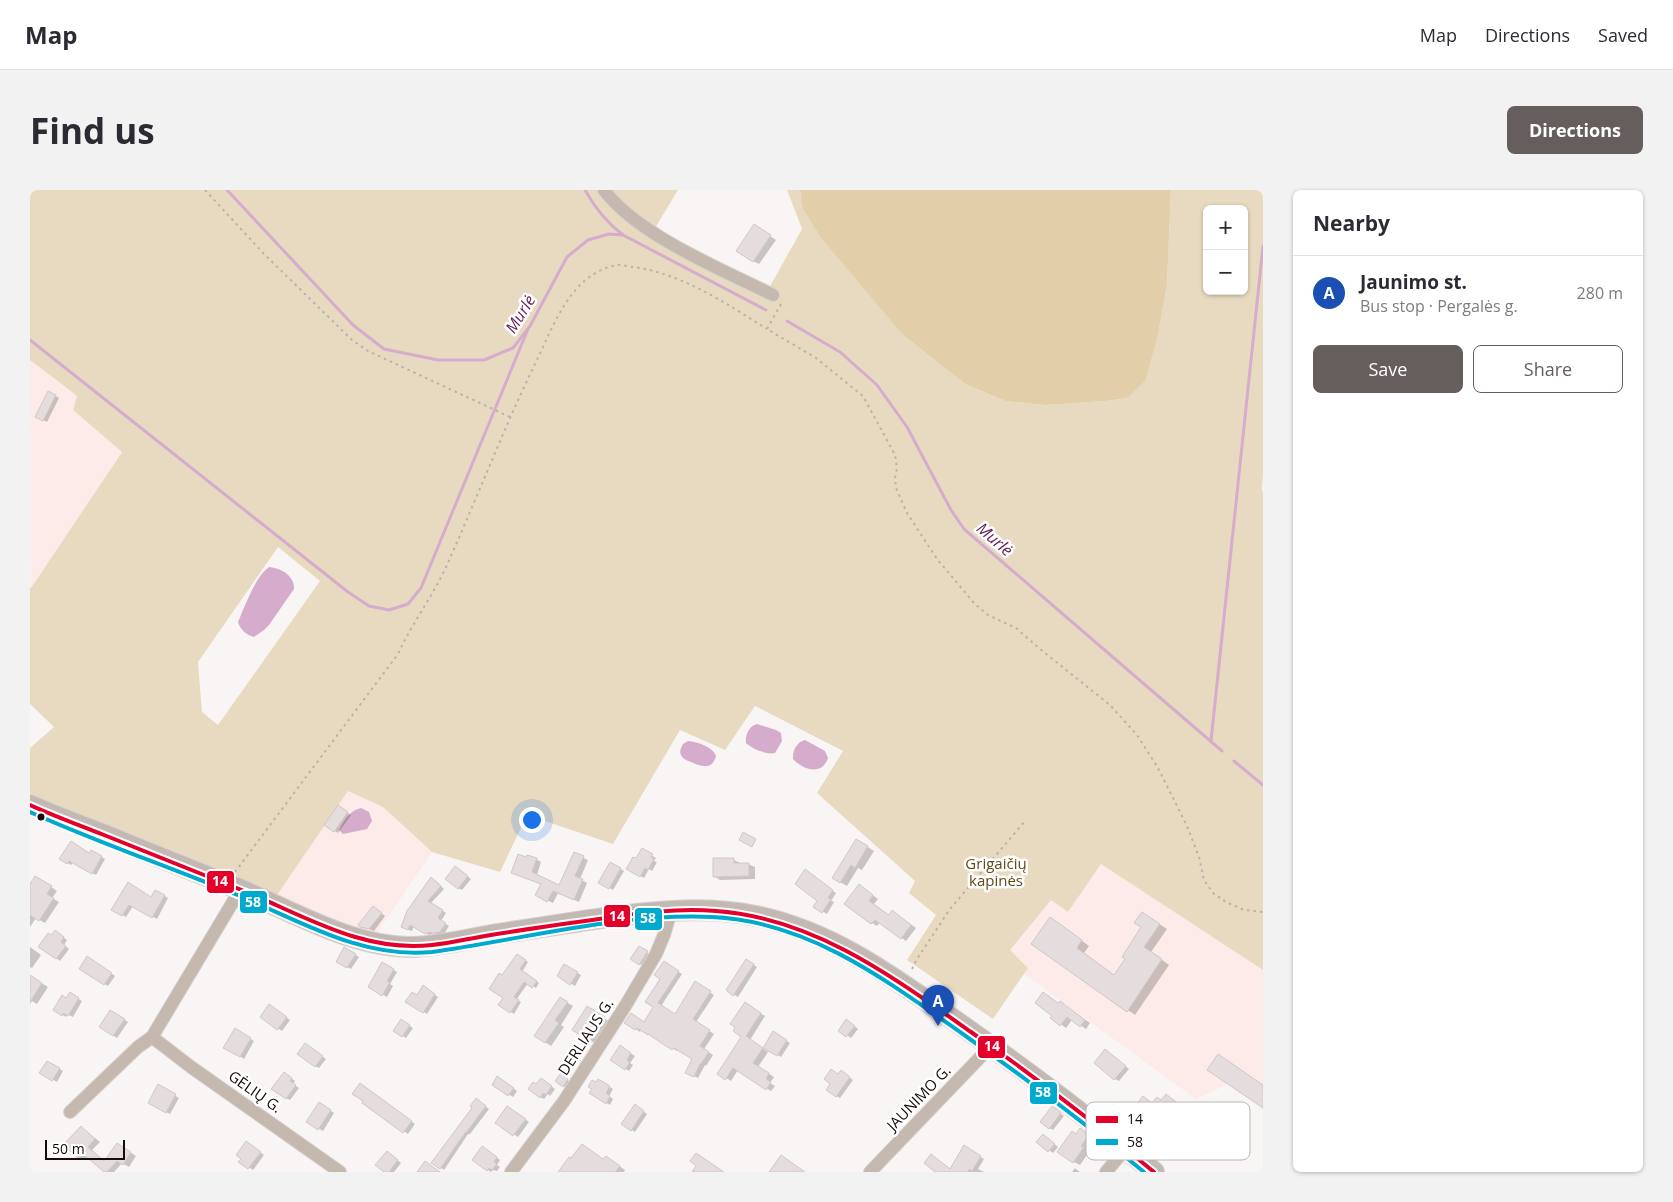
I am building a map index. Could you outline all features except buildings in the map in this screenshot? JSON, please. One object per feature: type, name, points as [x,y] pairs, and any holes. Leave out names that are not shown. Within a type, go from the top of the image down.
[{"type":"main road","points":[[30,804],[352,938],[377,944],[429,946],[639,913],[671,911],[725,912],[755,916],[784,923],[820,936],[861,957],[991,1046],[1086,1115]]},
{"type":"main road","points":[[1142,1160],[1154,1172]]},
{"type":"street","points":[[604,190],[634,221],[676,246],[773,296]]},
{"type":"street","points":[[70,1112],[138,1047],[152,1037],[233,887]]},
{"type":"street","name":"DERLIAUS G.","points":[[511,1172],[564,1101],[624,1008],[656,954],[671,911]]},
{"type":"street","name":"GĖLIŲ G.","points":[[152,1037],[340,1172]]},
{"type":"street","name":"JAUNIMO G.","points":[[870,1172],[991,1046]]},
{"type":"street","points":[[1106,1172],[1118,1160]]},
{"type":"path","points":[[205,190],[264,254],[352,340],[368,351],[510,417]]},
{"type":"path","points":[[233,887],[398,654],[410,629],[428,603],[446,566],[510,417],[559,314],[580,285],[598,270],[619,265],[647,269],[693,286],[816,358],[863,396],[895,454],[897,468],[894,478],[896,488],[908,513],[936,559],[974,603],[988,615],[1016,628],[1110,705],[1137,735],[1158,768],[1187,826],[1199,858],[1204,880],[1213,893],[1226,902],[1244,910],[1263,912]]},
{"type":"path","points":[[767,329],[778,310]]},
{"type":"path","points":[[912,970],[917,958],[950,909],[1026,820]]},
{"type":"shaded area","points":[[800,190],[1171,190],[1167,285],[1158,335],[1145,381],[1127,398],[1045,405],[1005,401],[965,384],[903,335],[822,239],[803,209]]},
{"type":"shaded area","points":[[30,360],[77,397],[73,410],[122,451],[31,589]]},
{"type":"shaded area","points":[[269,567],[286,573],[294,584],[294,589],[269,625],[254,637],[248,635],[238,622],[255,585]]},
{"type":"shaded area","points":[[757,724],[781,733],[782,741],[775,753],[760,751],[746,743],[748,731]]},
{"type":"shaded area","points":[[805,740],[825,751],[828,758],[825,764],[817,769],[802,766],[793,759],[796,747]]},
{"type":"shaded area","points":[[688,741],[712,750],[716,756],[712,764],[703,766],[683,758],[680,750],[683,744]]},
{"type":"shaded area","points":[[348,791],[383,807],[432,852],[373,939],[275,898]]},
{"type":"shaded area","points":[[361,808],[369,812],[372,821],[367,829],[343,834],[339,830],[345,820],[351,813]]},
{"type":"shaded area","points":[[1101,864],[1263,970],[1263,1108],[1228,1084],[1196,1099],[1024,974],[1028,968],[1009,950],[1051,899],[1068,912]]},
{"type":"green space","name":"Grigaičių kapinės","points":[[30,190],[678,190],[655,228],[769,288],[802,229],[787,190],[800,190],[804,209],[903,335],[965,384],[1005,401],[1045,405],[1127,398],[1158,335],[1167,285],[1171,190],[1263,190],[1263,970],[1101,864],[1068,912],[1051,900],[1010,950],[1028,968],[993,1019],[907,960],[936,915],[909,893],[915,881],[817,793],[843,751],[755,706],[725,750],[680,730],[613,844],[527,815],[500,872],[432,852],[383,807],[348,791],[275,898],[30,798],[30,748],[54,727],[30,704],[30,587],[122,452],[73,410],[77,396],[30,360]],"holes":[[[278,547],[320,581],[218,725],[202,712],[198,662]]]},
{"type":"waterway","name":"Murlė","points":[[227,190],[353,325],[384,349],[438,360],[484,360],[513,348],[530,326],[567,257],[588,240],[609,234],[623,235],[766,310]]},
{"type":"waterway","points":[[585,190],[601,214],[623,235]]},
{"type":"waterway","points":[[1211,741],[1263,246]]},
{"type":"waterway","name":"Murlė","points":[[787,321],[840,352],[877,385],[907,427],[951,510],[964,529],[1222,751]]},
{"type":"waterway","points":[[30,340],[348,592],[369,606],[389,610],[408,604],[421,588],[528,329]]},
{"type":"waterway","name":"Murlė","points":[[1234,761],[1263,785]]},
{"type":"transit line","name":"14","points":[[30,805],[234,887],[330,928],[354,937],[379,943],[405,946],[432,945],[628,915],[672,911],[716,911],[752,916],[786,925],[819,938],[882,971],[995,1049],[1086,1117]]},
{"type":"transit line","name":"58","points":[[30,812],[235,894],[306,926],[355,944],[380,950],[405,953],[432,952],[572,928],[642,919],[677,917],[712,917],[748,921],[782,930],[815,942],[878,976],[990,1053],[1086,1126]]},
{"type":"transit line","name":"58","points":[[1129,1160],[1144,1172]]},
{"type":"transit line","name":"14","points":[[1139,1160],[1154,1172]]},
{"type":"place","name":"Jaunimo st.","points":[[938,1026]]}]
